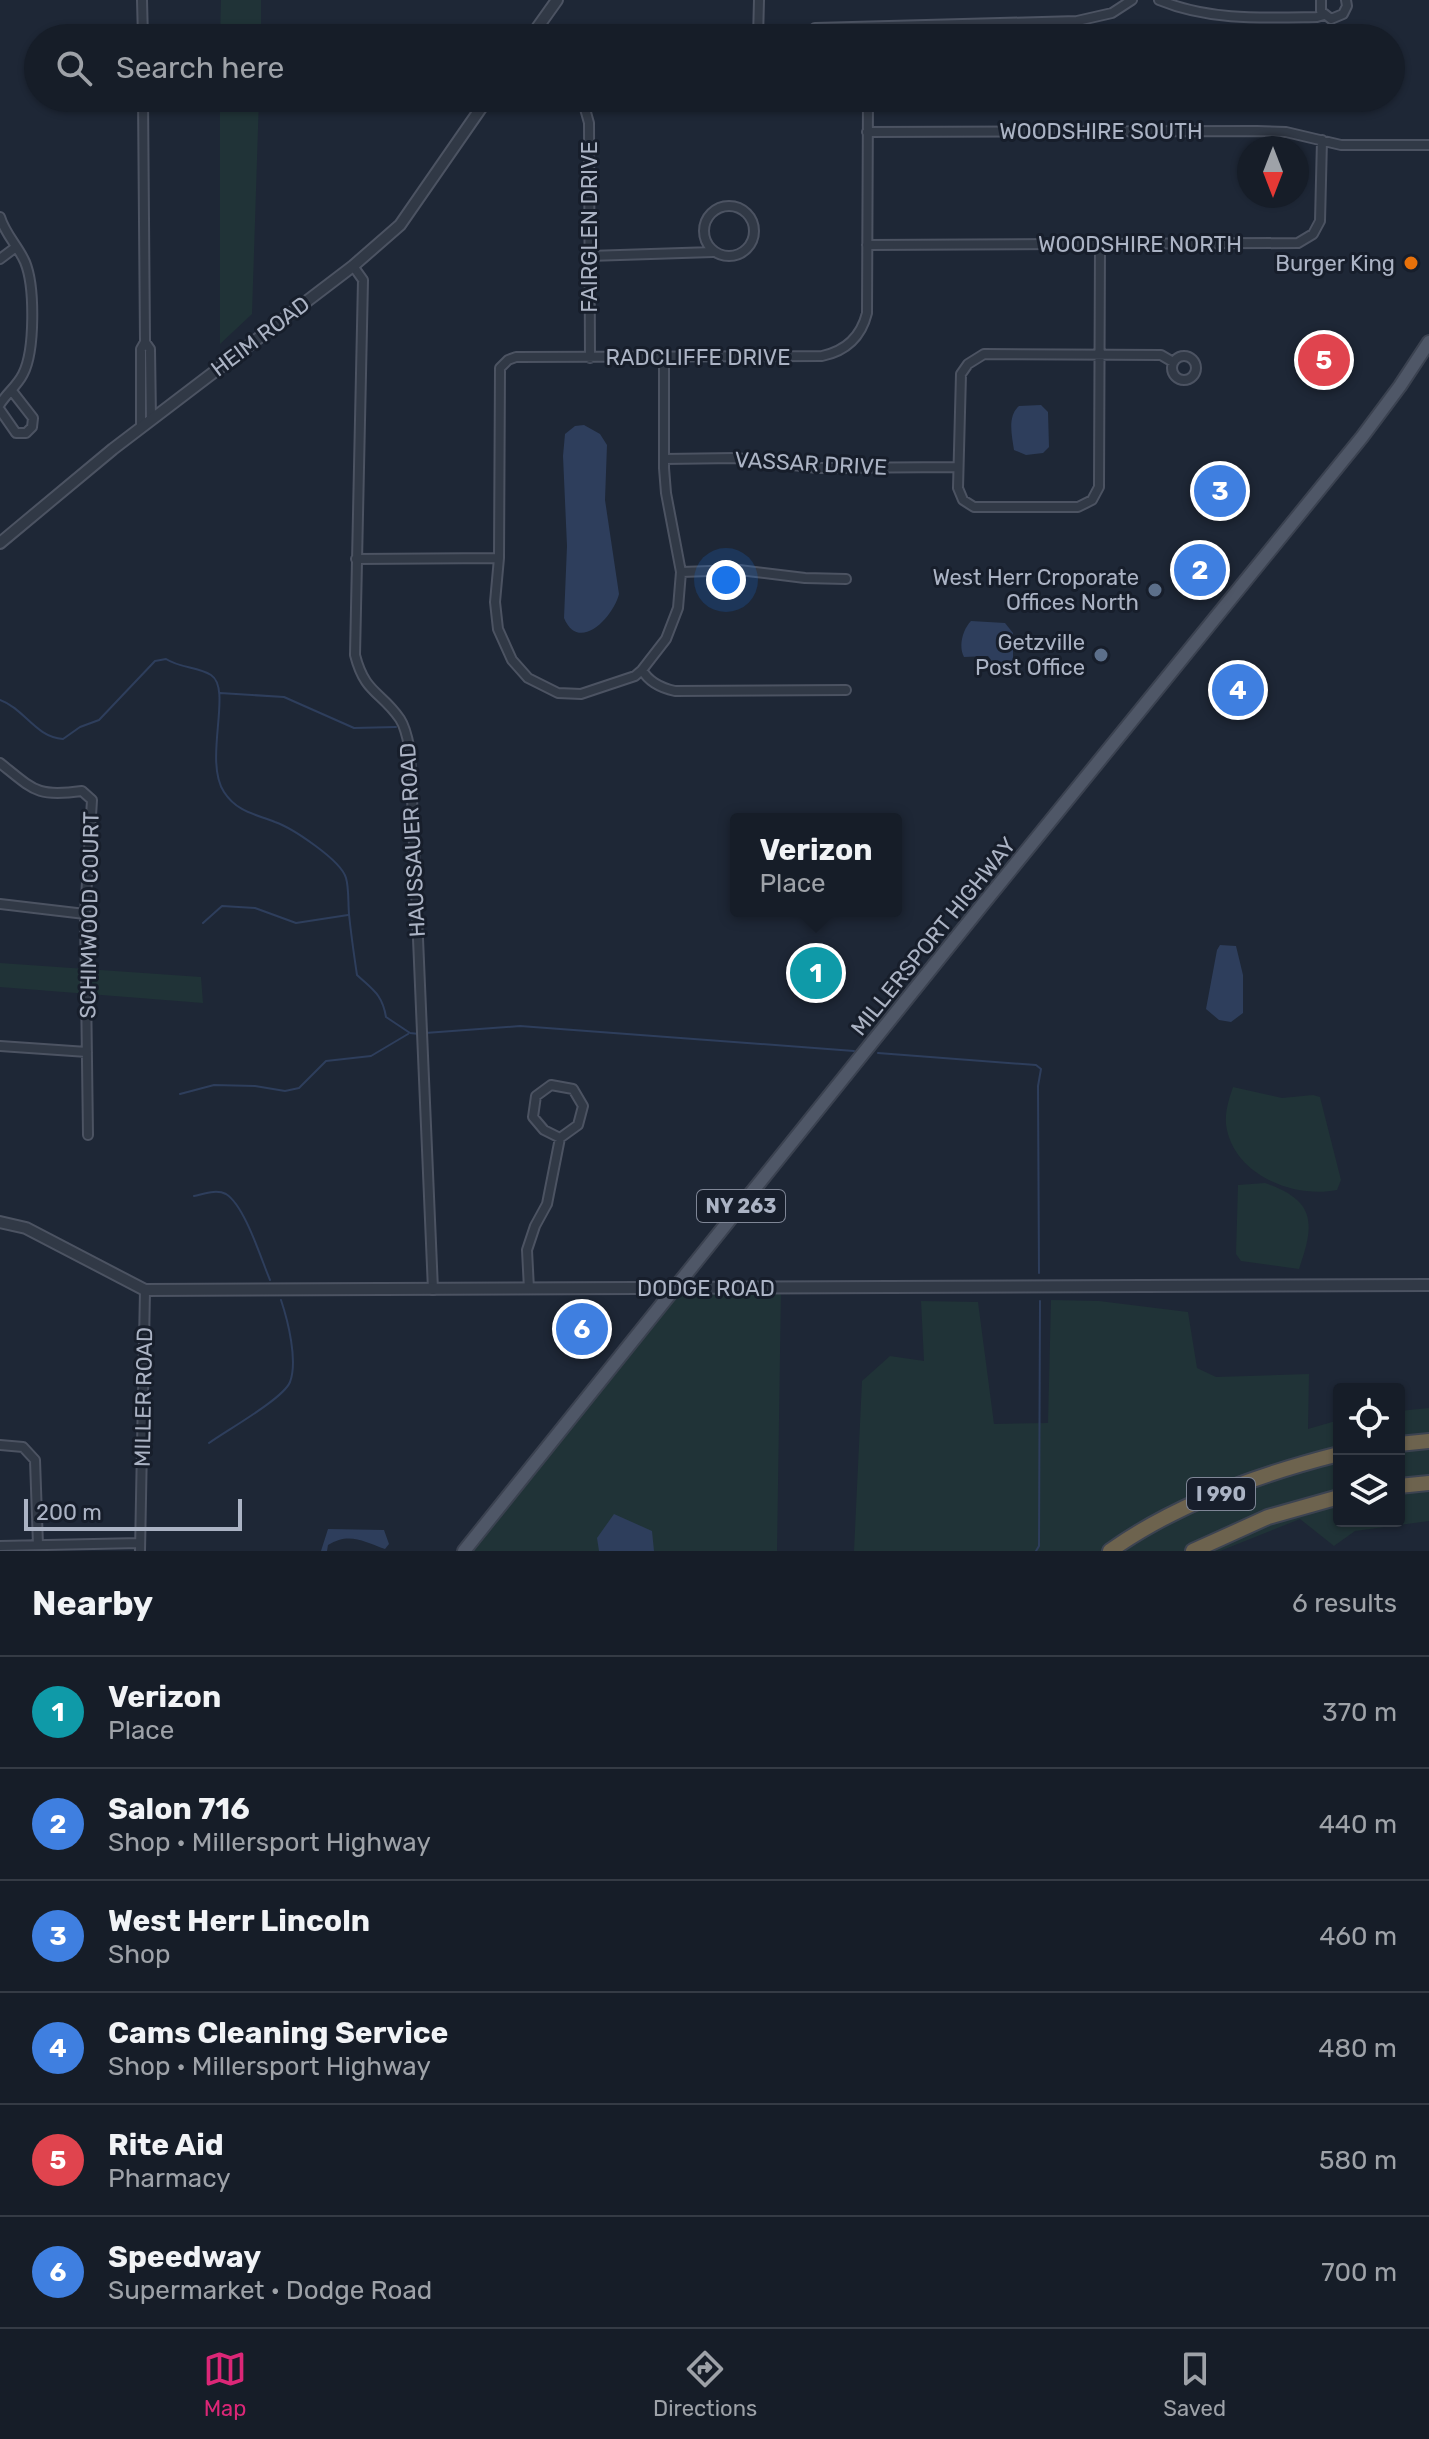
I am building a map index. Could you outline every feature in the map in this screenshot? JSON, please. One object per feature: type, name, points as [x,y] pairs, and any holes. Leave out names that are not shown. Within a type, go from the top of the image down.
[{"type":"highway","name":"I 990","points":[[1110,1551],[1186,1508],[1243,1484],[1335,1455]]},
{"type":"highway","points":[[1405,1486],[1425,1484]]},
{"type":"highway","name":"I 990","points":[[1193,1551],[1268,1517],[1333,1499]]},
{"type":"main road","name":"MILLERSPORT HIGHWAY","points":[[464,1551],[1383,410],[1429,342]]},
{"type":"main road","points":[[1414,366],[1429,361]]},
{"type":"street","points":[[142,0],[143,24]]},
{"type":"street","points":[[758,24],[759,0]]},
{"type":"street","points":[[964,24],[1089,20],[1112,13],[1132,0]]},
{"type":"street","points":[[1159,0],[1224,17],[1324,15]]},
{"type":"street","points":[[1321,0],[1324,15],[1331,19],[1340,17],[1346,10],[1346,0]]},
{"type":"street","points":[[539,24],[552,2]]},
{"type":"street","points":[[141,428],[141,349],[145,342],[143,112]]},
{"type":"street","name":"HEIM ROAD","points":[[0,543],[151,419],[353,266],[400,225],[478,112]]},
{"type":"street","name":"FAIRGLEN DRIVE","points":[[586,112],[589,123],[590,358]]},
{"type":"street","points":[[867,245],[868,112]]},
{"type":"street","name":"WOODSHIRE SOUTH","points":[[867,132],[1257,131],[1286,132],[1341,145],[1429,145]]},
{"type":"street","name":"WOODSHIRE NORTH","points":[[867,245],[1290,244],[1313,234],[1320,221],[1322,140]]},
{"type":"street","points":[[589,256],[713,252],[730,257],[746,251],[754,236],[754,227],[746,212],[731,206],[709,215],[705,222],[704,238],[713,252]]},
{"type":"street","points":[[0,217],[28,273],[30,342],[25,371],[0,404]]},
{"type":"street","points":[[1100,244],[1099,355],[1099,487],[1092,500],[1078,507],[974,507],[963,500],[958,488],[961,374],[968,364],[984,354],[1099,355],[1161,355],[1173,362]]},
{"type":"street","name":"RADCLIFFE DRIVE","points":[[642,670],[635,676],[581,694],[558,693],[528,678],[512,660],[498,629],[495,602],[499,558],[499,364],[516,357],[664,359],[831,354],[856,338],[864,322],[867,245]]},
{"type":"street","points":[[0,259],[16,247]]},
{"type":"street","name":"HAUSSAUER ROAD","points":[[353,266],[363,280],[355,655],[368,688],[402,721],[410,751],[433,1290]]},
{"type":"street","points":[[145,342],[150,349],[151,419]]},
{"type":"street","points":[[664,359],[666,493],[681,572],[680,596],[673,624],[660,649],[642,670],[646,677],[661,687],[675,691],[846,690]]},
{"type":"street","points":[[0,410],[16,433],[26,433],[32,427],[33,418],[12,391]]},
{"type":"street","name":"VASSAR DRIVE","points":[[664,459],[736,458],[817,468],[958,467]]},
{"type":"street","points":[[356,559],[499,558]]},
{"type":"street","points":[[681,572],[739,570],[805,578],[846,579]]},
{"type":"street","name":"SCHIMWOOD COURT","points":[[0,763],[32,789],[52,794],[82,791],[92,800],[85,914],[88,1135]]},
{"type":"street","points":[[0,904],[85,914]]},
{"type":"street","points":[[0,1046],[87,1052]]},
{"type":"street","points":[[529,1289],[527,1250],[547,1204],[560,1138],[578,1125],[583,1106],[573,1089],[551,1085],[536,1096],[533,1117],[544,1130],[560,1138]]},
{"type":"street","name":"DODGE ROAD","points":[[0,1222],[26,1228],[145,1290],[1429,1285]]},
{"type":"street","name":"MILLER ROAD","points":[[140,1547],[145,1290]]},
{"type":"street","points":[[0,1445],[23,1447],[35,1460],[38,1545]]},
{"type":"street","points":[[0,1546],[140,1547]]},
{"type":"green space","points":[[221,0],[261,0],[261,24],[220,24]]},
{"type":"green space","points":[[220,112],[259,112],[252,314],[220,344]]},
{"type":"green space","points":[[0,963],[201,977],[203,1003],[0,987]]},
{"type":"green space","points":[[1233,1087],[1282,1098],[1320,1097],[1341,1180],[1337,1190],[1302,1191],[1267,1179],[1252,1169],[1231,1142],[1226,1124]]},
{"type":"green space","points":[[1265,1183],[1294,1198],[1307,1216],[1308,1239],[1299,1269],[1241,1261],[1236,1254],[1238,1185]]},
{"type":"green space","points":[[781,1288],[777,1551],[464,1551],[674,1289]]},
{"type":"green space","points":[[1051,1300],[1099,1301],[1188,1312],[1197,1368],[1216,1377],[1309,1374],[1308,1429],[1333,1422],[1333,1527],[1385,1527],[1355,1531],[1334,1546],[1300,1519],[1220,1551],[854,1551],[862,1381],[890,1356],[924,1361],[921,1301],[978,1302],[994,1424],[1048,1423]]},
{"type":"green space","points":[[1429,1408],[1429,1521],[1405,1524],[1405,1410]]},
{"type":"water","points":[[1041,405],[1048,412],[1049,447],[1043,453],[1026,455],[1014,450],[1011,426],[1015,410],[1019,406]]},
{"type":"water","points":[[584,425],[600,434],[607,445],[605,500],[619,594],[603,621],[587,632],[578,633],[570,628],[564,618],[567,546],[563,456],[565,434],[575,426]]},
{"type":"water","points":[[971,621],[1005,623],[1013,633],[1013,665],[1007,673],[1001,673],[988,656],[964,657],[962,638]]},
{"type":"water","points":[[1220,945],[1236,946],[1243,975],[1243,1013],[1231,1022],[1219,1020],[1206,1009]]},
{"type":"water","points":[[614,1514],[652,1531],[654,1551],[599,1551],[597,1538]]},
{"type":"water","points":[[328,1529],[384,1530],[389,1544],[385,1549],[349,1538],[336,1541],[328,1545],[327,1551],[321,1551]]},
{"type":"waterway","points":[[0,700],[45,733],[63,739],[80,727],[99,720],[155,661],[166,659],[211,675],[217,683],[219,695],[216,762],[224,792],[241,808],[283,825],[335,862],[348,886],[357,975],[379,998],[386,1017],[410,1033],[419,1034]]},
{"type":"waterway","points":[[220,693],[284,697],[354,728],[396,727]]},
{"type":"waterway","points":[[203,923],[222,906],[255,908],[296,923],[348,915]]},
{"type":"waterway","points":[[425,1033],[520,1026],[854,1051]]},
{"type":"waterway","points":[[180,1094],[214,1085],[255,1086],[285,1091],[299,1088],[326,1061],[371,1056],[408,1034]]},
{"type":"waterway","points":[[878,1053],[1036,1065],[1041,1069],[1038,1086],[1039,1273]]},
{"type":"waterway","points":[[194,1196],[218,1192],[233,1200],[246,1221],[270,1280]]},
{"type":"waterway","points":[[209,1443],[277,1397],[290,1382],[293,1352],[281,1300]]},
{"type":"waterway","points":[[1036,1551],[1039,1546],[1040,1301]]},
{"type":"place","name":"Burger King","points":[[1411,263]]},
{"type":"place","name":"Rite Aid","points":[[1324,360]]},
{"type":"place","name":"West Herr Lincoln","points":[[1220,491]]},
{"type":"place","name":"Salon 716","points":[[1200,570]]},
{"type":"place","name":"West Herr Croporate Offices North","points":[[1155,590]]},
{"type":"place","name":"Getzville Post Office","points":[[1101,655]]},
{"type":"place","name":"Cams Cleaning Service","points":[[1238,690]]},
{"type":"place","name":"Verizon","points":[[816,973]]},
{"type":"place","name":"Speedway","points":[[582,1329]]}]
